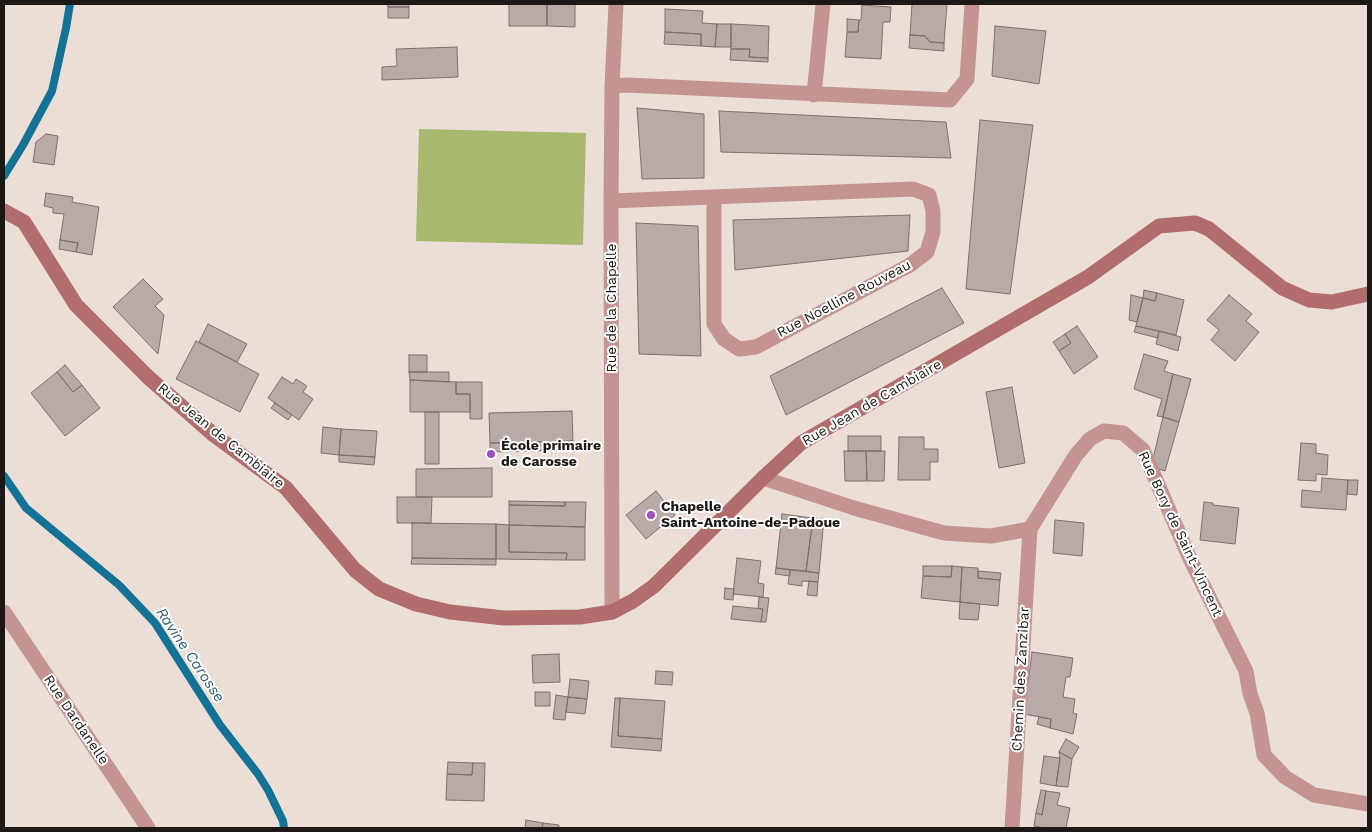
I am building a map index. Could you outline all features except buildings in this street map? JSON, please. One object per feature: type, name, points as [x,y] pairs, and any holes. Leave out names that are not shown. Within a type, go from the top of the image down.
[{"type":"main road","name":"Rue Jean de Cambiaire","points":[[4,211],[24,222],[76,305],[115,345],[214,435],[286,488],[355,570],[379,589],[416,604],[450,612],[504,618],[580,617],[612,612],[633,601],[654,586],[801,443],[1088,277],[1159,226],[1195,224],[1209,229],[1282,288],[1309,300],[1332,302],[1368,294]]},
{"type":"street","name":"Rue de la Chapelle","points":[[612,612],[611,201],[612,86],[616,4]]},
{"type":"street","points":[[814,94],[823,4]]},
{"type":"street","points":[[612,86],[628,85],[950,100],[967,79],[972,4]]},
{"type":"street","name":"Rue Noelline Rouveau","points":[[611,201],[913,189],[929,195],[934,211],[933,232],[927,252],[910,265],[756,347],[739,349],[724,339],[714,324],[714,197]]},
{"type":"street","name":"Rue Bory de Saint-Vincent","points":[[1030,529],[1076,455],[1090,439],[1104,431],[1123,433],[1143,450],[1191,561],[1246,671],[1250,694],[1257,713],[1264,755],[1285,777],[1314,795],[1368,804]]},
{"type":"street","points":[[763,478],[854,508],[944,533],[991,536],[1030,529]]},
{"type":"street","name":"Chemin des Zanzibar","points":[[1012,828],[1030,529]]},
{"type":"street","name":"Rue Dardanelle","points":[[4,612],[148,828]]},
{"type":"green space","points":[[419,129],[586,133],[583,245],[416,241]]},
{"type":"waterway","name":"Ravine Carosse","points":[[4,176],[52,91],[70,4]]},
{"type":"waterway","name":"Ravine Carosse","points":[[4,476],[26,508],[119,585],[155,623],[220,725],[258,774],[283,821],[284,828]]},
{"type":"place","name":"École primaire de Carosse","points":[[491,454]]},
{"type":"place","name":"Chapelle Saint-Antoine-de-Padoue","points":[[651,515]]}]
